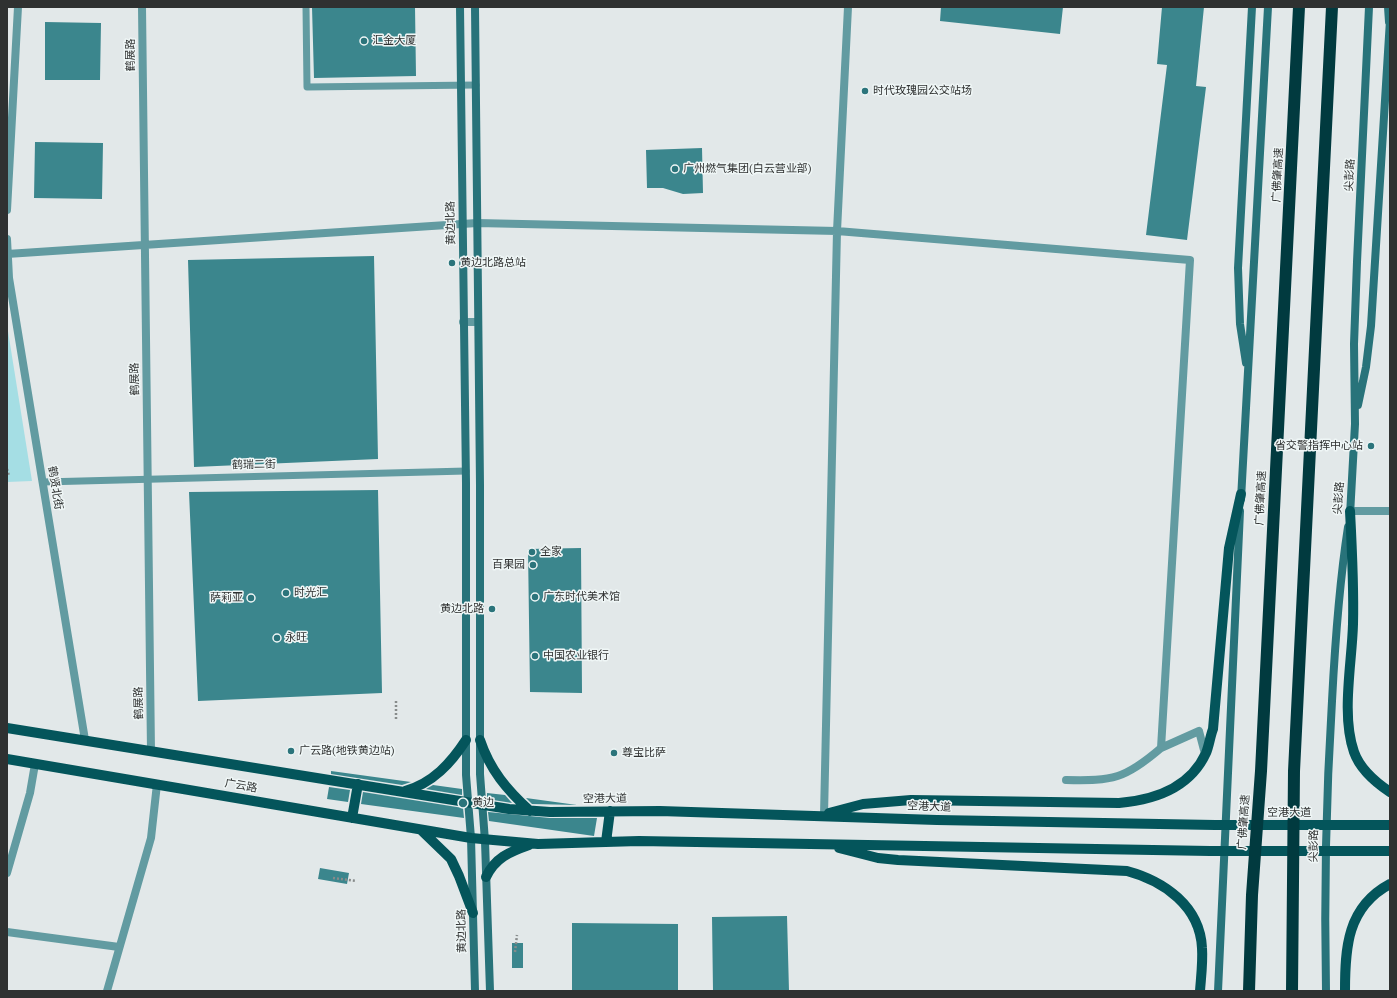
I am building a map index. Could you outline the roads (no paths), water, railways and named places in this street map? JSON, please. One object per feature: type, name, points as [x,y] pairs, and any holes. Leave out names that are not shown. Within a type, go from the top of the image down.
[{"type":"highway","name":"广佛肇高速","points":[[1248,991],[1252,895],[1261,771],[1299,7]]},
{"type":"highway","points":[[1292,991],[1294,771],[1332,7]]},
{"type":"main road","points":[[824,815],[863,804],[911,800],[1119,804],[1141,802],[1174,789],[1193,774],[1205,754],[1213,729],[1229,548],[1241,494]]},
{"type":"main road","points":[[1350,511],[1353,615],[1348,708],[1350,733],[1354,752],[1363,768],[1377,784],[1390,792]]},
{"type":"main road","name":"广云路","points":[[7,728],[468,802]]},
{"type":"main road","points":[[405,791],[422,784],[438,773],[452,761],[466,740]]},
{"type":"main road","points":[[480,740],[486,758],[500,780],[530,810]]},
{"type":"main road","name":"广云路","points":[[7,759],[485,841]]},
{"type":"main road","points":[[352,818],[358,784]]},
{"type":"main road","name":"空港大道","points":[[468,802],[509,810],[824,815],[937,820],[1390,825]]},
{"type":"main road","points":[[606,842],[610,811]]},
{"type":"main road","points":[[421,830],[451,859],[473,913]]},
{"type":"main road","points":[[485,841],[532,844],[606,842],[824,844],[1210,852],[1390,851]]},
{"type":"main road","points":[[486,877],[491,866],[501,858],[532,844]]},
{"type":"main road","points":[[824,844],[878,858],[898,860],[1127,870],[1145,875],[1174,892],[1186,905],[1198,928],[1202,947],[1200,991]]},
{"type":"main road","points":[[1345,991],[1345,955],[1348,935],[1358,914],[1374,896],[1390,884]]},
{"type":"street","points":[[7,210],[18,7]]},
{"type":"street","name":"鹤展路","points":[[142,7],[151,751]]},
{"type":"street","name":"黄边北路","points":[[460,7],[466,471],[466,740],[471,838],[475,991]]},
{"type":"street","points":[[475,7],[480,740],[490,991]]},
{"type":"street","points":[[824,815],[837,231],[848,7]]},
{"type":"street","points":[[1249,381],[1240,324],[1238,268],[1252,7]]},
{"type":"street","points":[[1218,991],[1241,494],[1249,381],[1268,7]]},
{"type":"street","name":"尖彭路","points":[[1326,991],[1324,889],[1326,791],[1340,578],[1350,511],[1355,424],[1355,312],[1369,7]]},
{"type":"street","points":[[1355,424],[1366,367],[1371,326],[1390,21],[1388,7]]},
{"type":"street","points":[[8,254],[477,223],[837,231],[1190,260],[1161,748]]},
{"type":"street","name":"鹤贤北街","points":[[7,239],[9,278],[85,740]]},
{"type":"street","points":[[463,322],[478,322]]},
{"type":"street","points":[[1350,511],[1390,511]]},
{"type":"street","points":[[1066,780],[1097,781],[1124,776],[1142,764],[1161,748],[1199,731],[1205,754]]},
{"type":"street","points":[[7,873],[30,794],[34,764]]},
{"type":"street","points":[[107,991],[150,838],[158,784]]},
{"type":"street","points":[[7,932],[119,947]]},
{"type":"lane","points":[[306,7],[307,87],[476,85]]},
{"type":"lane","name":"鹤瑞二街","points":[[43,482],[466,471]]},
{"type":"place","name":"汇金大厦","points":[[364,41]]},
{"type":"place","name":"时代玫瑰园公交站场","points":[[865,91]]},
{"type":"place","name":"广州燃气集团(白云营业部)","points":[[675,169]]},
{"type":"place","name":"黄边北路总站","points":[[452,263]]},
{"type":"place","name":"省交警指挥中心站","points":[[1371,446]]},
{"type":"place","name":"全家","points":[[532,552]]},
{"type":"place","name":"百果园","points":[[533,565]]},
{"type":"place","name":"时光汇","points":[[286,593]]},
{"type":"place","name":"广东时代美术馆","points":[[535,597]]},
{"type":"place","name":"萨莉亚","points":[[251,598]]},
{"type":"place","name":"黄边北路","points":[[492,609]]},
{"type":"place","name":"永旺","points":[[277,638]]},
{"type":"place","name":"中国农业银行","points":[[535,656]]},
{"type":"place","name":"广云路(地铁黄边站)","points":[[291,751]]},
{"type":"place","name":"尊宝比萨","points":[[614,753]]},
{"type":"place","name":"黄边","points":[[463,803]]}]
